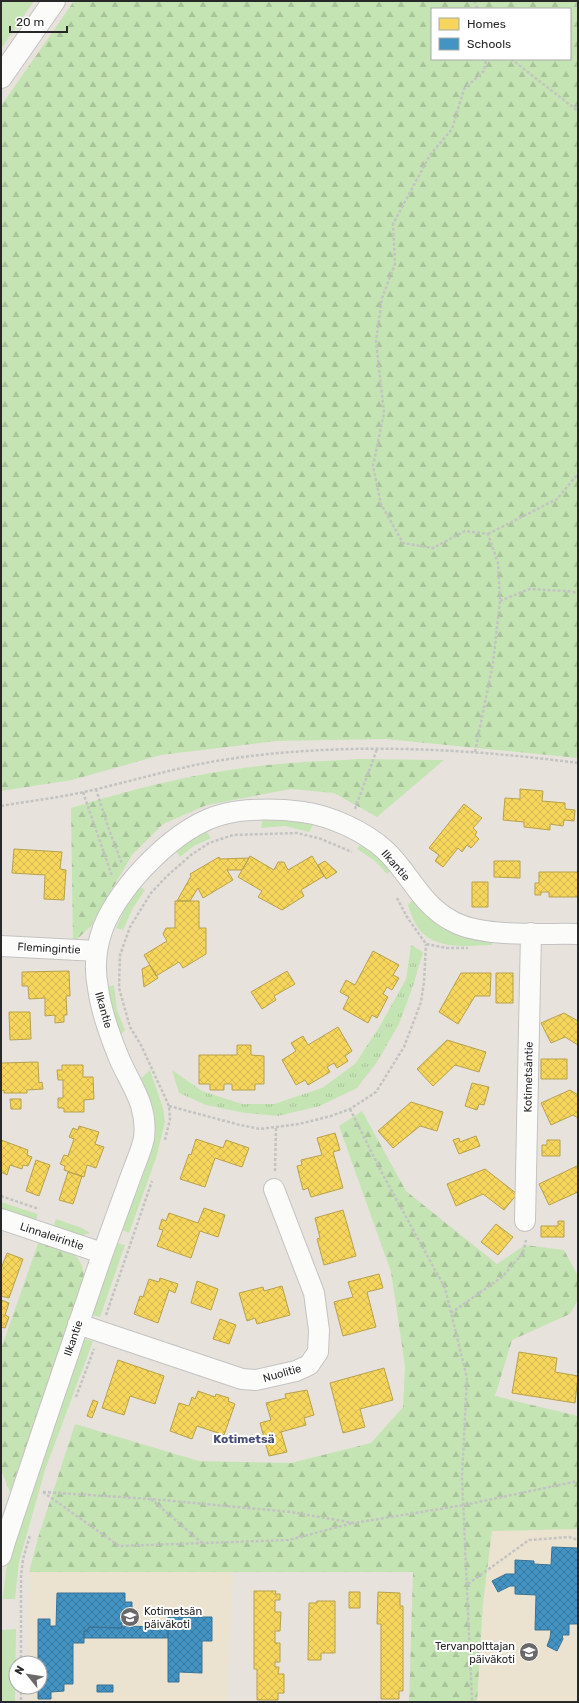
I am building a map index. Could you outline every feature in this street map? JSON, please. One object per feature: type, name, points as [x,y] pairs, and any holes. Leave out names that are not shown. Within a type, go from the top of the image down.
[{"type":"main road","points":[[1,77],[54,1]]},
{"type":"street","name":"Ilkantie","points":[[1,1556],[102,1253],[144,1140],[143,1107],[120,1058],[103,1012],[97,986],[97,951],[103,928],[124,891],[155,856],[179,837],[200,824],[223,814],[253,810],[302,812],[320,815],[367,836],[386,850],[431,906],[454,922],[471,928],[505,932],[578,934]]},
{"type":"street","name":"Kotimetsäntie","points":[[525,1221],[530,933]]},
{"type":"street","name":"Flemingintie","points":[[1,946],[97,951]]},
{"type":"street","name":"Nuolitie","points":[[78,1324],[242,1379],[256,1380],[296,1371],[309,1365],[318,1352],[319,1330],[314,1293],[274,1189]]},
{"type":"street","name":"Linnaleirintie","points":[[1,1219],[102,1253]]},
{"type":"path","points":[[486,60],[484,71],[464,89],[452,129],[430,155],[393,224],[395,264],[382,298],[376,341],[384,413],[373,466],[382,504],[403,543],[433,548],[465,531],[488,534],[557,499],[578,474]]},
{"type":"path","points":[[512,60],[578,112]]},
{"type":"path","points":[[475,752],[492,662],[500,601],[498,563],[488,534]]},
{"type":"path","points":[[500,601],[529,588],[578,593]]},
{"type":"path","points":[[340,847],[349,827],[377,749]]},
{"type":"path","points":[[1,806],[83,792],[167,770],[228,759],[296,751],[377,749],[475,752],[578,763]]},
{"type":"path","points":[[96,789],[107,824],[124,891]]},
{"type":"path","points":[[83,792],[124,891]]},
{"type":"path","points":[[164,1144],[170,1119],[169,1106],[141,1045],[130,1027],[119,988],[120,955],[130,927],[151,892],[191,855],[209,843],[233,835],[297,833],[340,847],[357,855]]},
{"type":"path","points":[[169,1106],[260,1129],[312,1121],[331,1116],[350,1108],[376,1092],[404,1047],[421,1002],[424,982],[426,944],[407,917],[394,891]]},
{"type":"path","points":[[426,944],[447,948],[470,948]]},
{"type":"path","points":[[350,1108],[383,1175],[445,1288],[467,1378],[462,1476],[468,1584],[472,1702]]},
{"type":"path","points":[[274,1189],[276,1126]]},
{"type":"path","points":[[75,1401],[101,1331],[152,1180]]},
{"type":"path","points":[[451,1313],[502,1277],[523,1253],[526,1238],[525,1221]]},
{"type":"path","points":[[42,1492],[119,1546],[289,1540],[354,1523],[464,1505],[578,1481]]},
{"type":"path","points":[[42,1492],[45,1485]]},
{"type":"path","points":[[42,1492],[151,1499],[291,1512],[354,1523]]},
{"type":"path","points":[[151,1499],[202,1543]]},
{"type":"path","points":[[21,1655],[21,1577],[23,1559],[32,1529]]},
{"type":"path","points":[[468,1584],[529,1540],[569,1537],[578,1540]]},
{"type":"shaded area","name":"Tervanpolttajan päiväkoti","points":[[578,1529],[578,1702],[477,1702],[483,1603],[492,1531]]},
{"type":"shaded area","name":"Kotimetsän päiväkoti","points":[[29,1572],[233,1572],[227,1702],[28,1702],[28,1695],[48,1695],[48,1655],[28,1655]]},
{"type":"green space","points":[[1,1],[34,1],[1,49]]},
{"type":"green space","points":[[74,1],[578,1],[578,758],[386,739],[277,741],[161,755],[72,780],[1,791],[1,106]]},
{"type":"green space","points":[[358,759],[444,760],[377,817],[334,793],[291,789],[207,805],[163,824],[132,855],[90,927],[73,943],[71,808],[152,785],[235,769],[299,762]]},
{"type":"green space","points":[[293,817],[314,823],[309,832],[285,826],[261,828],[263,818]]},
{"type":"green space","points":[[206,831],[211,838],[194,846],[180,857],[176,851],[189,838]]},
{"type":"green space","points":[[361,844],[378,856],[391,870],[387,874],[375,861],[357,849]]},
{"type":"green space","points":[[140,887],[145,890],[133,908],[123,930],[116,928],[127,904]]},
{"type":"green space","points":[[413,899],[430,919],[447,930],[467,936],[493,939],[492,945],[449,945],[439,943],[430,938],[422,932],[415,923],[408,905]]},
{"type":"green space","points":[[411,945],[423,952],[414,983],[399,1024],[377,1062],[357,1088],[320,1106],[278,1116],[245,1113],[206,1105],[179,1093],[172,1070],[202,1091],[242,1104],[274,1104],[322,1088],[355,1064],[380,1026],[406,979]]},
{"type":"green space","points":[[114,985],[117,1010],[125,1030],[121,1034],[112,1012],[108,987]]},
{"type":"green space","points":[[150,1070],[163,1108],[165,1122],[156,1158],[129,1233],[122,1230],[143,1176],[154,1134],[154,1111],[141,1078]]},
{"type":"green space","points":[[362,1111],[406,1191],[497,1264],[525,1245],[564,1250],[578,1276],[578,1299],[570,1314],[512,1340],[495,1396],[578,1416],[578,1529],[492,1531],[483,1603],[477,1702],[409,1702],[413,1572],[29,1572],[38,1538],[75,1424],[199,1461],[291,1463],[371,1443],[403,1407],[405,1366],[391,1272],[339,1126]]},
{"type":"green space","points":[[1,1202],[38,1214],[35,1222],[1,1210]]},
{"type":"green space","points":[[56,1219],[82,1228],[90,1233],[76,1235],[57,1229],[53,1227]]},
{"type":"green space","points":[[39,1241],[63,1248],[76,1256],[83,1269],[84,1279],[10,1492],[1,1470],[1,1349]]},
{"type":"green space","points":[[117,1243],[125,1245],[100,1317],[92,1315]]},
{"type":"green space","points":[[83,1339],[93,1341],[45,1470],[19,1562],[15,1599],[3,1599],[6,1570],[18,1527]]},
{"type":"green space","points":[[16,1629],[16,1655],[8,1655],[8,1695],[15,1695],[15,1702],[1,1702],[1,1630]]},
{"type":"building: Homes","points":[[520,789],[543,791],[542,801],[565,803],[565,809],[575,810],[574,821],[564,820],[563,826],[550,824],[550,830],[524,827],[524,822],[503,820],[505,798],[520,799]]},
{"type":"building: Homes","points":[[464,804],[482,818],[473,828],[477,832],[475,835],[479,839],[471,848],[467,845],[462,852],[458,848],[443,867],[435,861],[439,855],[429,848]]},
{"type":"building: Homes","points":[[14,849],[62,852],[60,869],[66,870],[64,900],[44,899],[45,875],[12,873]]},
{"type":"building: Homes","points":[[250,856],[274,870],[278,862],[284,862],[288,870],[312,856],[324,876],[301,890],[304,896],[282,910],[258,897],[262,891],[238,877]]},
{"type":"building: Homes","points":[[219,857],[220,859],[249,858],[242,870],[227,870],[233,880],[203,898],[198,888],[190,901],[177,901],[191,876],[190,874]]},
{"type":"building: Homes","points":[[325,861],[337,872],[326,879],[318,865]]},
{"type":"building: Homes","points":[[494,861],[520,861],[520,878],[494,877]]},
{"type":"building: Homes","points":[[539,872],[578,872],[578,897],[549,897],[549,892],[541,892],[541,895],[535,895],[535,883],[539,883]]},
{"type":"building: Homes","points":[[472,882],[488,882],[488,907],[472,907]]},
{"type":"building: Homes","points":[[175,901],[199,901],[199,928],[206,928],[206,954],[183,968],[179,962],[156,976],[144,955],[167,941],[163,934],[166,928],[175,928]]},
{"type":"building: Homes","points":[[373,951],[399,965],[393,975],[399,978],[392,990],[387,987],[383,994],[388,997],[377,1018],[372,1015],[368,1023],[343,1009],[349,997],[340,992],[346,980],[355,985]]},
{"type":"building: Homes","points":[[150,965],[158,978],[144,987],[142,969]]},
{"type":"building: Homes","points":[[69,971],[70,996],[66,996],[67,1015],[64,1015],[64,1022],[55,1023],[55,1015],[45,1016],[45,998],[29,999],[28,986],[22,986],[22,972]]},
{"type":"building: Homes","points":[[287,971],[295,984],[274,996],[276,1000],[262,1009],[251,992]]},
{"type":"building: Homes","points":[[461,973],[491,973],[490,996],[475,996],[458,1024],[439,1012]]},
{"type":"building: Homes","points":[[496,973],[513,973],[513,1003],[496,1003]]},
{"type":"building: Homes","points":[[9,1012],[30,1012],[31,1039],[10,1040]]},
{"type":"building: Homes","points":[[564,1013],[578,1021],[578,1045],[565,1037],[551,1043],[541,1023]]},
{"type":"building: Homes","points":[[338,1027],[352,1051],[345,1056],[348,1061],[337,1068],[334,1063],[327,1067],[330,1072],[308,1085],[305,1080],[296,1085],[282,1060],[296,1051],[291,1043],[303,1036],[308,1045]]},
{"type":"building: Homes","points":[[447,1040],[486,1052],[479,1072],[455,1065],[433,1086],[417,1069]]},
{"type":"building: Homes","points":[[237,1045],[251,1045],[251,1055],[264,1056],[264,1084],[255,1084],[255,1090],[232,1090],[232,1084],[224,1084],[224,1090],[210,1090],[210,1084],[199,1084],[199,1055],[237,1055]]},
{"type":"building: Homes","points":[[541,1059],[567,1059],[567,1079],[541,1079]]},
{"type":"building: Homes","points":[[38,1062],[39,1083],[42,1082],[43,1089],[27,1090],[27,1093],[4,1093],[4,1090],[1,1091],[1,1063]]},
{"type":"building: Homes","points":[[62,1065],[83,1065],[83,1077],[93,1077],[94,1099],[84,1100],[84,1112],[64,1112],[64,1108],[58,1108],[58,1098],[63,1098],[63,1080],[58,1080],[57,1070],[62,1070]]},
{"type":"building: Homes","points":[[472,1083],[489,1087],[484,1105],[479,1104],[477,1110],[465,1106]]},
{"type":"building: Homes","points":[[570,1090],[578,1095],[578,1118],[573,1115],[551,1125],[541,1103]]},
{"type":"building: Homes","points":[[10,1099],[21,1099],[21,1109],[11,1109]]},
{"type":"building: Homes","points":[[411,1102],[443,1112],[437,1131],[420,1126],[393,1148],[378,1131]]},
{"type":"building: Homes","points":[[79,1126],[99,1132],[95,1144],[104,1147],[96,1168],[87,1165],[84,1177],[64,1170],[65,1166],[60,1164],[64,1155],[68,1156],[74,1139],[69,1137],[73,1128],[78,1130]]},
{"type":"building: Homes","points":[[335,1133],[340,1150],[333,1152],[343,1188],[311,1197],[308,1188],[303,1190],[297,1166],[302,1165],[301,1160],[322,1155],[317,1138]]},
{"type":"building: Homes","points":[[476,1136],[480,1146],[459,1154],[453,1140],[459,1138],[460,1142]]},
{"type":"building: Homes","points":[[196,1139],[223,1148],[226,1140],[249,1148],[242,1167],[215,1158],[205,1187],[180,1179],[189,1154],[191,1155]]},
{"type":"building: Homes","points":[[1,1140],[28,1150],[27,1155],[32,1157],[28,1166],[23,1165],[22,1169],[10,1165],[7,1175],[1,1172]]},
{"type":"building: Homes","points":[[547,1140],[560,1140],[560,1156],[542,1156],[542,1145],[547,1145]]},
{"type":"building: Homes","points":[[36,1160],[50,1165],[39,1196],[26,1191]]},
{"type":"building: Homes","points":[[577,1166],[578,1192],[549,1205],[539,1184]]},
{"type":"building: Homes","points":[[485,1169],[517,1194],[504,1210],[483,1194],[456,1206],[447,1184]]},
{"type":"building: Homes","points":[[68,1172],[82,1176],[73,1204],[59,1200]]},
{"type":"building: Homes","points":[[204,1208],[225,1215],[218,1237],[200,1231],[191,1258],[157,1246],[163,1230],[159,1229],[162,1219],[166,1221],[169,1213],[198,1223]]},
{"type":"building: Homes","points":[[343,1210],[356,1256],[324,1265],[317,1239],[320,1238],[315,1218]]},
{"type":"building: Homes","points":[[558,1221],[564,1221],[564,1237],[541,1237],[541,1226],[558,1226]]},
{"type":"building: Homes","points":[[496,1224],[513,1237],[498,1255],[481,1242]]},
{"type":"building: Homes","points":[[7,1253],[23,1259],[9,1298],[1,1296],[1,1269]]},
{"type":"building: Homes","points":[[379,1274],[383,1288],[367,1292],[376,1327],[343,1336],[334,1302],[353,1297],[348,1282]]},
{"type":"building: Homes","points":[[160,1278],[178,1284],[175,1293],[169,1290],[158,1323],[134,1314],[140,1296],[143,1297],[149,1279],[159,1282]]},
{"type":"building: Homes","points":[[197,1281],[218,1289],[211,1310],[191,1303]]},
{"type":"building: Homes","points":[[282,1286],[290,1315],[257,1324],[255,1318],[247,1321],[239,1293],[263,1287],[264,1291]]},
{"type":"building: Homes","points":[[1,1300],[9,1303],[5,1315],[9,1317],[5,1328],[1,1327]]},
{"type":"building: Homes","points":[[220,1319],[236,1325],[229,1344],[213,1339]]},
{"type":"building: Homes","points":[[519,1352],[557,1358],[555,1372],[578,1376],[575,1403],[512,1393]]},
{"type":"building: Homes","points":[[118,1360],[164,1376],[155,1404],[130,1396],[124,1415],[102,1408]]},
{"type":"building: Homes","points":[[384,1368],[393,1400],[360,1409],[365,1427],[343,1433],[330,1383]]},
{"type":"building: Homes","points":[[307,1390],[314,1415],[304,1418],[306,1425],[281,1432],[287,1452],[269,1456],[260,1423],[271,1420],[266,1403],[286,1398],[285,1394]]},
{"type":"building: Homes","points":[[198,1391],[215,1397],[216,1394],[229,1398],[228,1401],[235,1404],[224,1435],[197,1426],[192,1439],[170,1431],[179,1403],[189,1406],[192,1397],[195,1399]]},
{"type":"building: Homes","points":[[93,1400],[98,1402],[92,1418],[87,1416]]},
{"type":"building: Homes","points":[[254,1591],[276,1591],[275,1594],[280,1594],[280,1600],[275,1600],[275,1612],[281,1612],[280,1631],[275,1631],[275,1643],[280,1643],[280,1662],[275,1662],[275,1667],[279,1667],[278,1674],[284,1674],[284,1693],[278,1693],[278,1700],[257,1700],[257,1669],[254,1669]]},
{"type":"building: Homes","points":[[349,1592],[360,1592],[360,1608],[349,1608]]},
{"type":"building: Homes","points":[[378,1592],[400,1593],[400,1606],[403,1606],[403,1691],[399,1691],[399,1699],[381,1699],[381,1624],[377,1624]]},
{"type":"building: Homes","points":[[317,1601],[335,1601],[335,1653],[321,1653],[321,1660],[308,1660],[309,1603],[316,1603]]},
{"type":"building: Schools","points":[[552,1547],[578,1548],[578,1624],[569,1624],[569,1635],[562,1635],[563,1639],[557,1651],[547,1646],[551,1630],[535,1630],[536,1595],[515,1594],[515,1586],[510,1586],[498,1592],[492,1581],[506,1574],[515,1574],[515,1560],[534,1561],[534,1564],[551,1565]]},
{"type":"building: Schools","points":[[57,1593],[125,1593],[125,1602],[132,1602],[132,1610],[122,1610],[122,1628],[89,1627],[87,1631],[84,1631],[84,1643],[73,1643],[73,1684],[64,1684],[64,1691],[51,1692],[51,1699],[38,1699],[38,1695],[48,1695],[48,1655],[38,1655],[38,1619],[50,1619],[50,1626],[56,1626]]},
{"type":"building: Schools","points":[[168,1617],[212,1617],[212,1641],[202,1641],[202,1673],[179,1672],[179,1682],[168,1682]]},
{"type":"building: Schools","points":[[121,1626],[168,1627],[168,1638],[84,1638],[84,1631],[87,1631],[89,1627],[122,1628]]},
{"type":"building: Schools","points":[[97,1685],[113,1685],[113,1692],[97,1692]]},
{"type":"place","name":"Kotimetsän päiväkoti","points":[[130,1617]]},
{"type":"place","name":"Tervanpolttajan päiväkoti","points":[[529,1652]]},
{"type":"district","name":"Kotimetsä","points":[[244,1439]]}]
